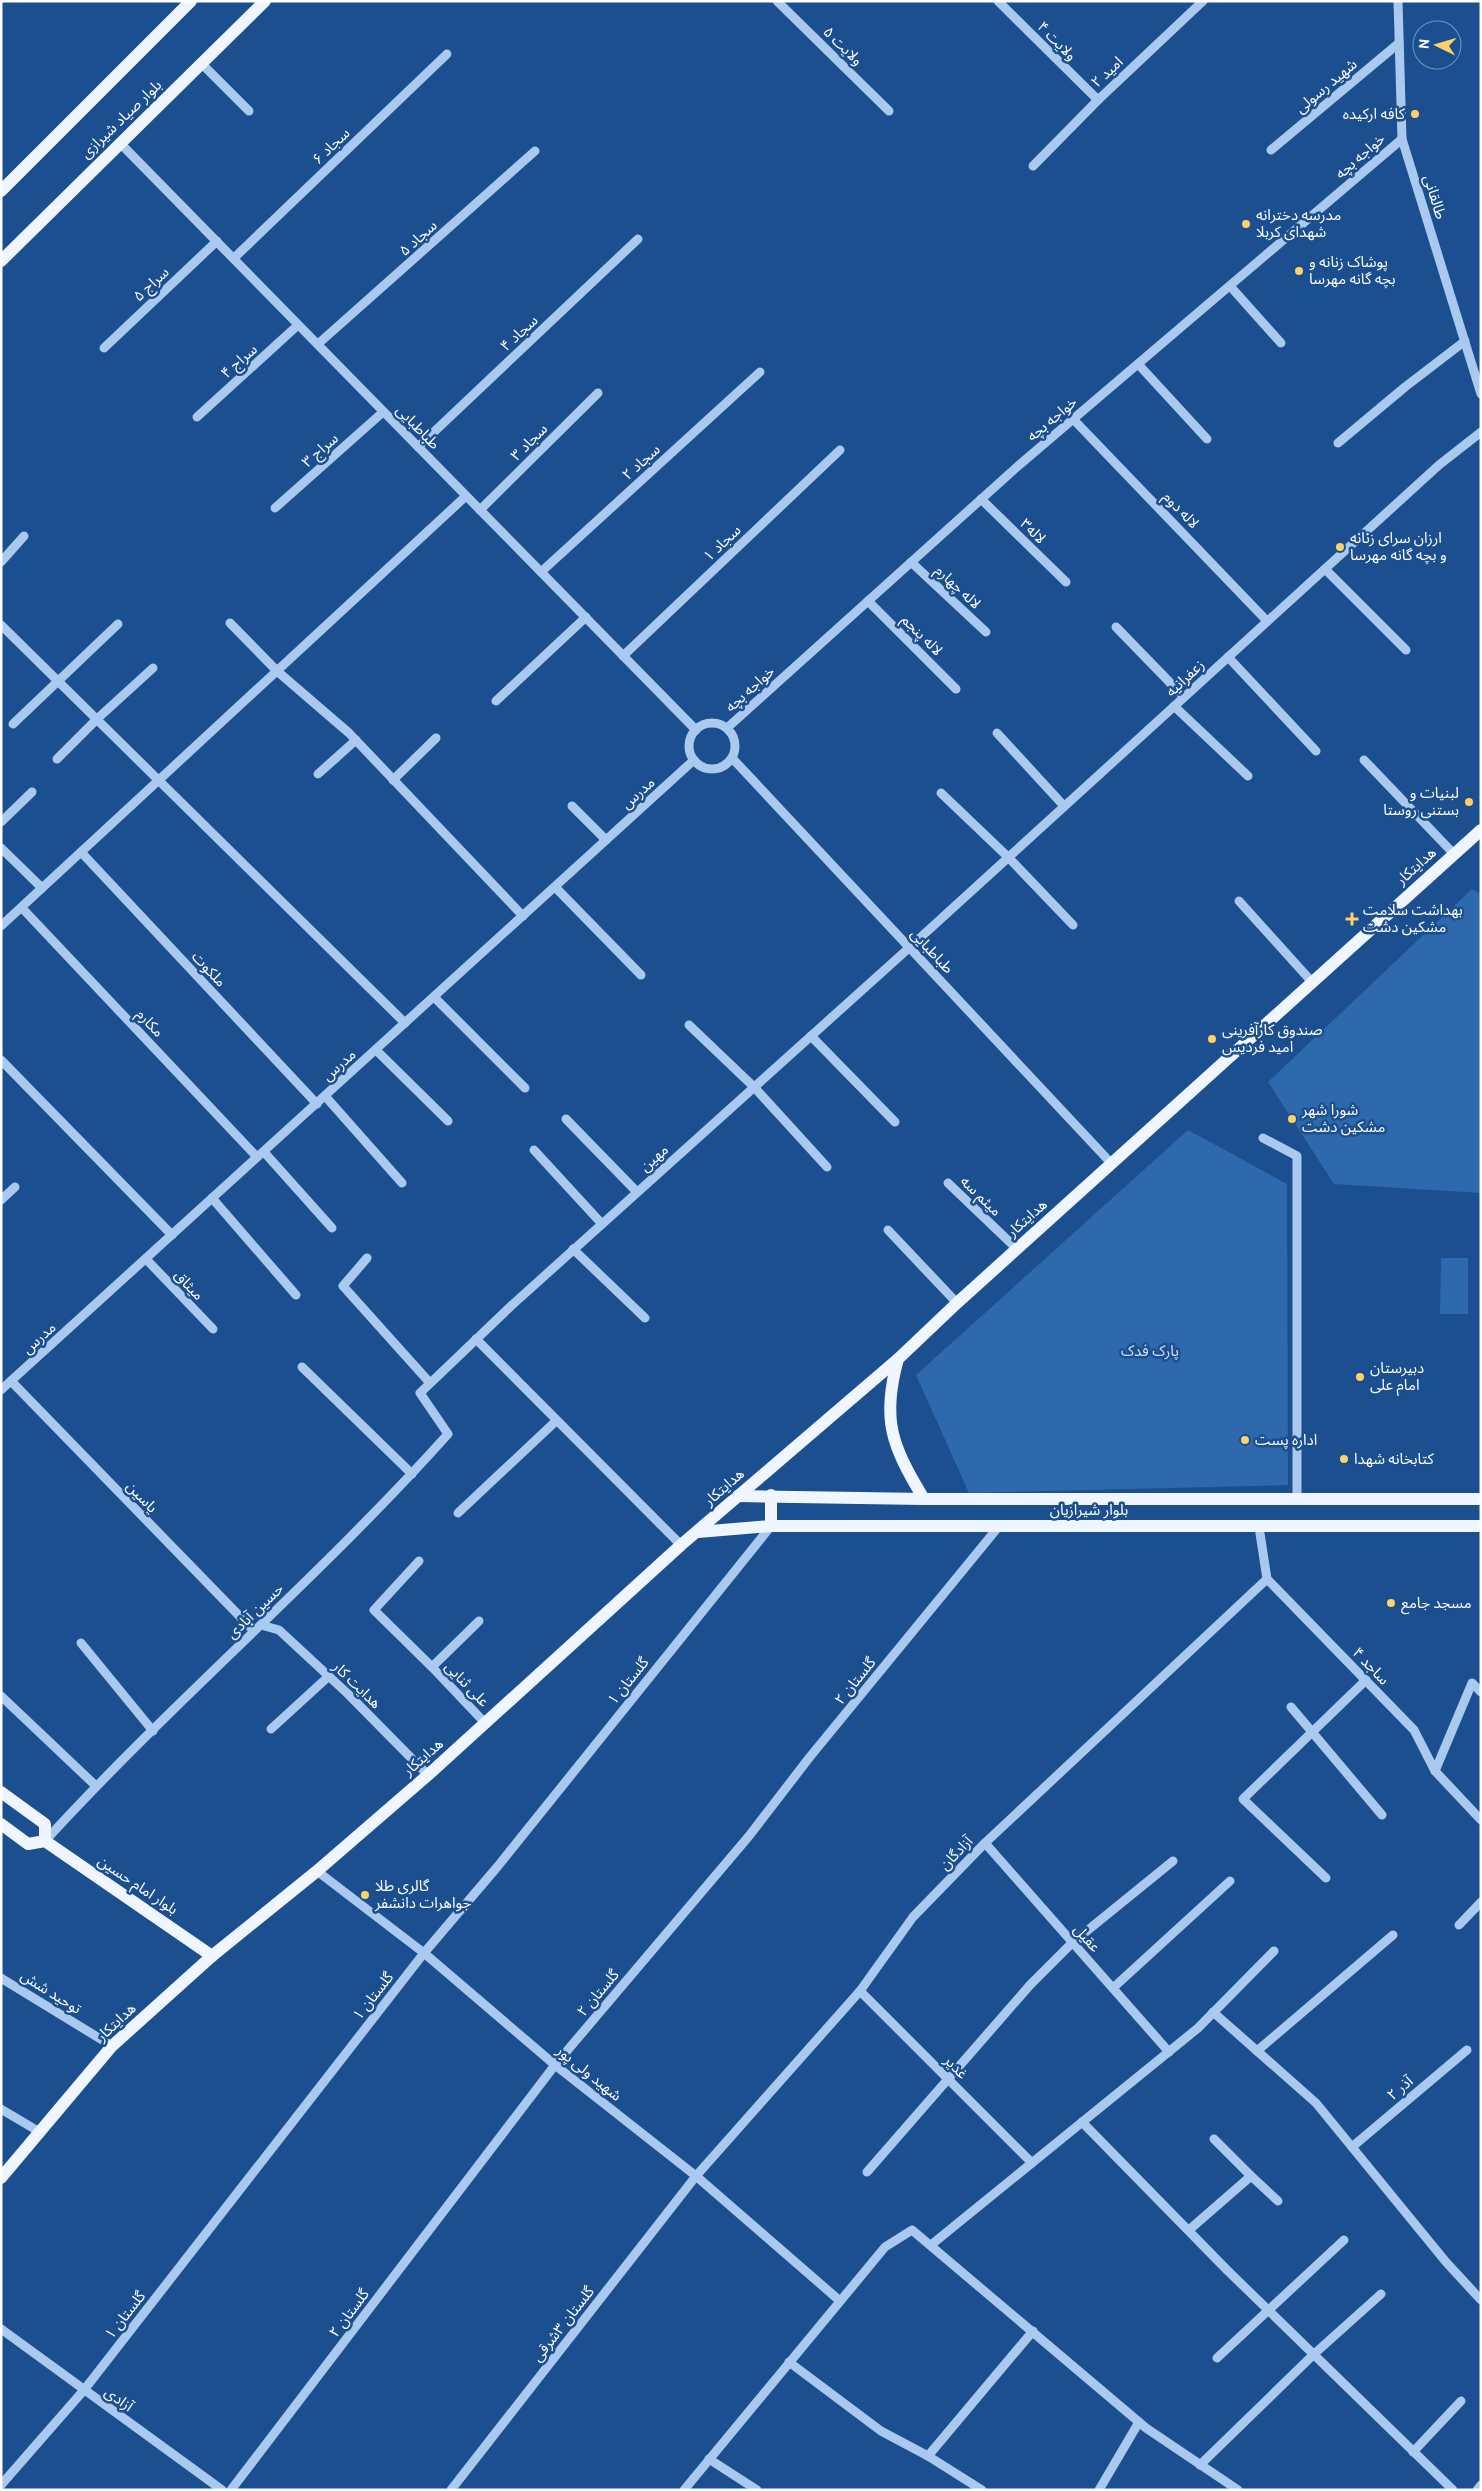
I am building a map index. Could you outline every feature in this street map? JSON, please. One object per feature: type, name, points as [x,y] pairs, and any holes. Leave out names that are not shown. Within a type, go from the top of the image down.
[{"type":"main road","points":[[1,191],[191,1]]},
{"type":"main road","name":"بلوار صیاد شیرازی","points":[[1,261],[265,1]]},
{"type":"main road","name":"هدایتکار","points":[[1,2178],[38,2131],[112,2046],[212,1956],[317,1871],[428,1775],[681,1545],[898,1359],[1111,1163],[1481,830]]},
{"type":"main road","points":[[898,1359],[890,1387],[889,1410],[893,1436],[902,1462],[924,1499]]},
{"type":"main road","points":[[771,1494],[771,1526]]},
{"type":"main road","name":"بلوار شیرازیان","points":[[738,1496],[771,1494],[924,1499],[1481,1499]]},
{"type":"main road","name":"بلوار شیرازیان","points":[[698,1532],[771,1526],[1481,1526]]},
{"type":"main road","points":[[1,1792],[45,1824],[45,1842]]},
{"type":"main road","name":"بلوار امام حسین","points":[[1,1824],[28,1844],[45,1842],[212,1956]]},
{"type":"street","name":"ولایت ۵","points":[[777,1],[889,111]]},
{"type":"street","name":"امید ۲","points":[[1033,166],[1098,100],[1203,1]]},
{"type":"street","name":"طالقانی","points":[[1398,1],[1402,138],[1481,394]]},
{"type":"street","name":"ولایت ۴","points":[[1005,4],[1098,100]]},
{"type":"street","name":"شهید رسولی","points":[[1271,150],[1399,43]]},
{"type":"street","name":"سجاد ۶","points":[[234,258],[447,54]]},
{"type":"street","points":[[202,64],[249,111]]},
{"type":"street","name":"خواجه بچه","points":[[727,728],[1073,419],[1402,138]]},
{"type":"street","name":"طباطبایی","points":[[120,143],[696,730]]},
{"type":"street","name":"سجاد ۵","points":[[318,344],[535,151]]},
{"type":"street","name":"سجاد ۴","points":[[418,447],[638,239]]},
{"type":"street","name":"سراج ۵","points":[[104,348],[217,241]]},
{"type":"street","points":[[1230,286],[1282,343]]},
{"type":"street","name":"سراج ۴","points":[[197,417],[298,325]]},
{"type":"street","points":[[1338,443],[1405,387],[1465,341]]},
{"type":"street","points":[[1138,364],[1207,439]]},
{"type":"street","name":"سجاد ۲","points":[[541,572],[760,372]]},
{"type":"street","name":"سجاد ۳","points":[[480,510],[598,393]]},
{"type":"street","name":"سراج ۳","points":[[274,508],[383,412]]},
{"type":"street","name":"لاله دوم","points":[[1073,419],[1267,621]]},
{"type":"street","name":"زعفرانیه","points":[[910,947],[1439,465],[1481,432]]},
{"type":"street","name":"سجاد ۱","points":[[623,656],[840,450]]},
{"type":"street","points":[[1,926],[466,496]]},
{"type":"street","name":"لاله۳","points":[[981,500],[1066,582]]},
{"type":"street","points":[[1,562],[24,536]]},
{"type":"street","name":"لاله چهارم","points":[[911,562],[986,632]]},
{"type":"street","points":[[1325,569],[1406,650]]},
{"type":"street","name":"لاله پنجم","points":[[868,601],[956,689]]},
{"type":"street","points":[[496,701],[586,618]]},
{"type":"street","points":[[230,623],[277,671],[356,740],[523,916]]},
{"type":"street","points":[[13,724],[118,624]]},
{"type":"street","points":[[1,625],[405,1023]]},
{"type":"street","points":[[1116,627],[1184,697]]},
{"type":"street","points":[[1228,657],[1316,751]]},
{"type":"street","points":[[57,759],[97,719],[153,668]]},
{"type":"street","points":[[1174,706],[1248,776]]},
{"type":"street","points":[[706,724],[717,724],[727,728],[734,742],[732,758],[724,766],[714,770],[703,767],[694,760],[690,750],[690,739],[696,730],[706,724]]},
{"type":"street","points":[[998,733],[1064,806]]},
{"type":"street","points":[[393,780],[436,738]]},
{"type":"street","points":[[318,774],[356,740]]},
{"type":"street","name":"طباطبایی","points":[[732,758],[1111,1163]]},
{"type":"street","name":"مدرس","points":[[1,1390],[694,760]]},
{"type":"street","points":[[1364,760],[1454,854]]},
{"type":"street","points":[[1,822],[32,792]]},
{"type":"street","points":[[941,793],[1008,857],[1073,925]]},
{"type":"street","points":[[572,806],[606,840]]},
{"type":"street","points":[[1,848],[42,888]]},
{"type":"street","name":"ملکوت","points":[[81,852],[316,1104]]},
{"type":"street","points":[[554,888],[641,975]]},
{"type":"street","points":[[1239,901],[1312,982]]},
{"type":"street","name":"مکارم","points":[[22,908],[332,1228]]},
{"type":"street","name":"مهین","points":[[420,1393],[574,1249],[910,947]]},
{"type":"street","points":[[434,997],[526,1088]]},
{"type":"street","points":[[689,1025],[754,1087],[827,1167]]},
{"type":"street","points":[[811,1036],[895,1122]]},
{"type":"street","points":[[376,1050],[448,1121]]},
{"type":"street","points":[[1,1060],[172,1235]]},
{"type":"street","points":[[325,1096],[402,1183]]},
{"type":"street","points":[[566,1119],[637,1192]]},
{"type":"street","points":[[1263,1138],[1297,1156],[1297,1500]]},
{"type":"street","points":[[534,1150],[602,1224]]},
{"type":"street","name":"میثم سه","points":[[948,1183],[1017,1249]]},
{"type":"street","points":[[1,1200],[15,1187]]},
{"type":"street","points":[[212,1198],[296,1295]]},
{"type":"street","points":[[888,1230],[957,1303]]},
{"type":"street","points":[[574,1249],[645,1318]]},
{"type":"street","points":[[367,1258],[343,1286],[430,1384]]},
{"type":"street","name":"میثاق","points":[[146,1259],[212,1329]]},
{"type":"street","points":[[476,1339],[681,1545]]},
{"type":"street","points":[[302,1367],[412,1474]]},
{"type":"street","name":"یاسین","points":[[11,1381],[257,1628]]},
{"type":"street","name":"حسین آبادی","points":[[45,1842],[96,1786],[412,1474],[448,1434],[420,1393]]},
{"type":"street","points":[[458,1514],[556,1420]]},
{"type":"street","name":"گلستان ۱","points":[[1,2485],[84,2390],[424,1953],[498,1866],[771,1526]]},
{"type":"street","name":"گلستان ۲","points":[[231,2490],[555,2065],[749,1836],[810,1758],[1000,1526]]},
{"type":"street","points":[[1259,1527],[1267,1579]]},
{"type":"street","points":[[419,1561],[374,1610],[432,1667]]},
{"type":"street","name":"ساجد ۴","points":[[1267,1579],[1414,1730],[1435,1771],[1481,1820]]},
{"type":"street","name":"آزادگان","points":[[696,2176],[860,1991],[913,1917],[985,1843],[1267,1579]]},
{"type":"street","name":"علی ثنایی","points":[[479,1621],[432,1667],[486,1724]]},
{"type":"street","name":"هدایت کار","points":[[257,1628],[279,1630],[329,1676],[428,1775]]},
{"type":"street","points":[[81,1643],[153,1731]]},
{"type":"street","points":[[271,1729],[329,1676]]},
{"type":"street","points":[[1326,1878],[1243,1799],[1366,1680]]},
{"type":"street","points":[[1435,1771],[1472,1683],[1481,1692]]},
{"type":"street","points":[[1,1696],[96,1786]]},
{"type":"street","points":[[1291,1707],[1382,1815]]},
{"type":"street","name":"عقیل","points":[[985,1843],[1168,2052]]},
{"type":"street","points":[[867,2172],[1030,1985],[1072,1943],[1173,1861]]},
{"type":"street","name":"شهید ولی پور","points":[[317,1871],[424,1953],[555,2065],[696,2176],[840,2300]]},
{"type":"street","points":[[1113,1988],[1230,1881]]},
{"type":"street","points":[[1460,1924],[1481,1902]]},
{"type":"street","points":[[1257,2051],[1393,1935]]},
{"type":"street","points":[[931,2245],[1168,2052],[1213,2012],[1274,1951]]},
{"type":"street","name":"توحید شش","points":[[1,1978],[112,2046]]},
{"type":"street","name":"غدیر","points":[[860,1991],[1032,2163]]},
{"type":"street","points":[[1213,2012],[1316,2103],[1446,2262],[1481,2300]]},
{"type":"street","name":"آذر ۲","points":[[1352,2147],[1467,2050]]},
{"type":"street","points":[[1,2109],[38,2131]]},
{"type":"street","points":[[1082,2122],[1269,2311],[1452,2490]]},
{"type":"street","points":[[1214,2139],[1278,2201]]},
{"type":"street","name":"گلستان ۳شرقی","points":[[451,2490],[696,2176]]},
{"type":"street","points":[[1189,2230],[1251,2176]]},
{"type":"street","points":[[684,2490],[885,2247],[912,2230],[1139,2422],[1238,2490]]},
{"type":"street","points":[[1217,2358],[1344,2240]]},
{"type":"street","points":[[1200,2465],[1313,2354],[1381,2294]]},
{"type":"street","name":"آزادی","points":[[1,2329],[222,2490]]},
{"type":"street","points":[[928,2456],[1034,2332]]},
{"type":"street","points":[[789,2362],[882,2431],[928,2456],[982,2490]]},
{"type":"street","points":[[1413,2452],[1461,2401]]},
{"type":"street","points":[[1099,2490],[1139,2422]]},
{"type":"street","points":[[709,2459],[757,2490]]},
{"type":"street","points":[[1477,2490],[1481,2486]]},
{"type":"green space","points":[[1472,889],[1481,894],[1481,1193],[1334,1184],[1268,1082]]},
{"type":"green space","name":"پارک فدک","points":[[1188,1130],[1287,1184],[1288,1485],[969,1493],[916,1375]]},
{"type":"green space","points":[[1441,1258],[1468,1258],[1468,1314],[1440,1314]]},
{"type":"place","name":"کافه ارکیده","points":[[1415,114]]},
{"type":"place","name":"مدرسه دخترانه شهدای کربلا","points":[[1246,224]]},
{"type":"place","name":"پوشاک زنانه و بچه گانه مهرسا","points":[[1299,271]]},
{"type":"place","name":"ارزان سرای زنانه و بچه گانه مهرسا","points":[[1340,547]]},
{"type":"place","name":"لبنیات و بستنی روستا","points":[[1469,802]]},
{"type":"place","name":"بهداشت سلامت مشکین دشت","points":[[1352,919]]},
{"type":"place","name":"صندوق کارآفرینی امید فردیس","points":[[1212,1039]]},
{"type":"place","name":"شورا شهر مشکین دشت","points":[[1292,1119]]},
{"type":"place","name":"دبیرستان امام علی","points":[[1360,1377]]},
{"type":"place","name":"اداره پست","points":[[1245,1440]]},
{"type":"place","name":"کتابخانه شهدا","points":[[1344,1459]]},
{"type":"place","name":"مسجد جامع","points":[[1391,1603]]},
{"type":"place","name":"گالری طلا جواهرات دانشفر","points":[[365,1895]]}]
